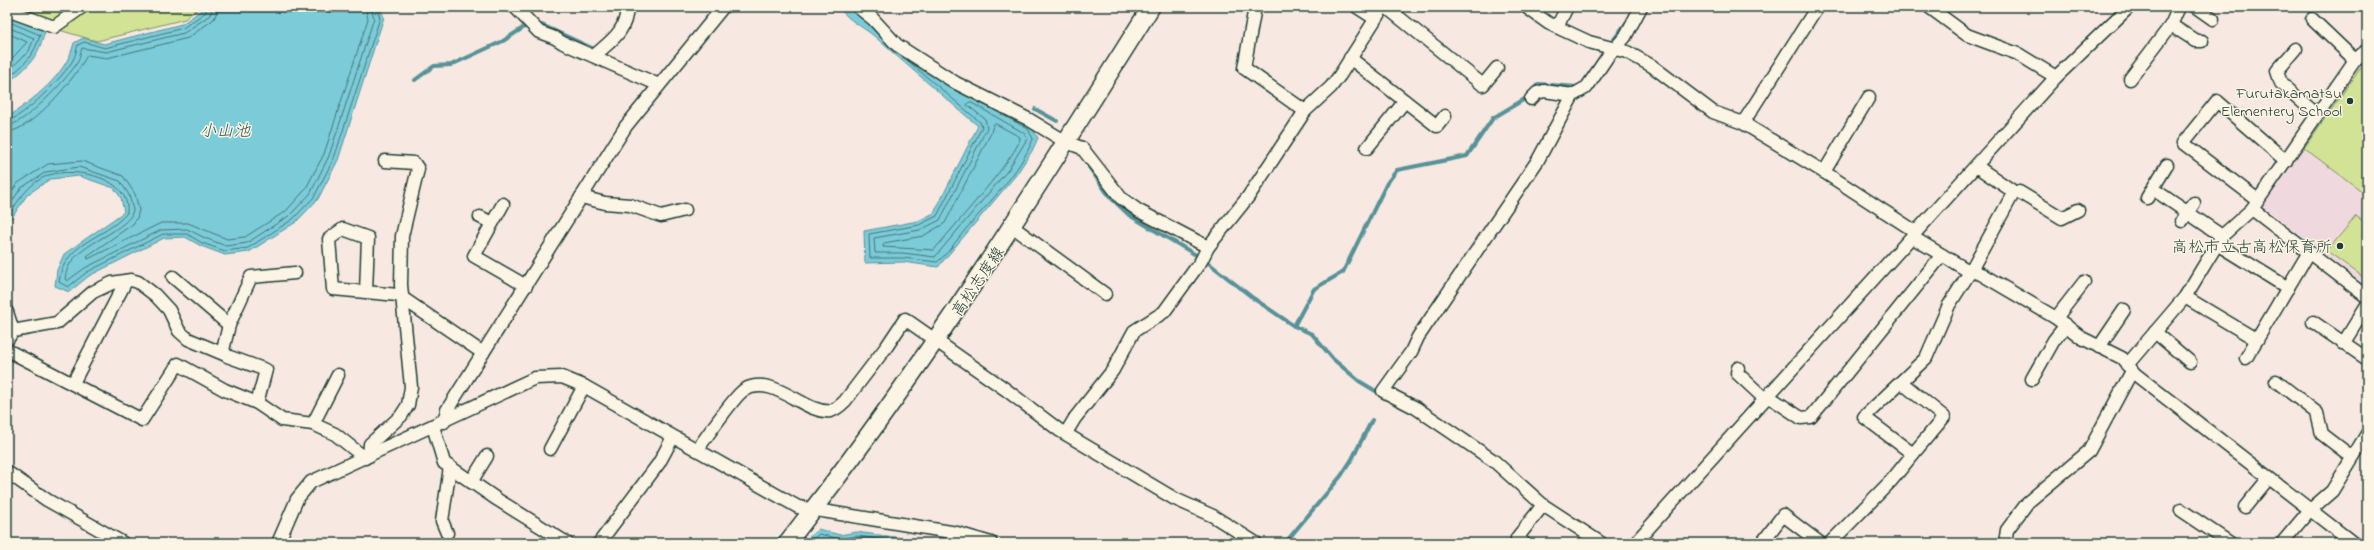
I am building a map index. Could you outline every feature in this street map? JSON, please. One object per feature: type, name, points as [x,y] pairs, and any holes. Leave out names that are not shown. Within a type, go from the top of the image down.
[{"type":"main road","name":"高松志度線","points":[[787,543],[813,510],[937,341],[1013,228],[1151,7]]},
{"type":"street","points":[[7,10],[54,27],[82,7]]},
{"type":"street","points":[[515,7],[539,32],[659,85]]},
{"type":"street","points":[[594,56],[622,30],[626,18],[627,7]]},
{"type":"street","points":[[566,543],[444,463],[438,424],[626,126],[723,7]]},
{"type":"street","points":[[858,7],[873,19],[897,44],[956,83],[1028,119],[1066,142],[1082,148],[1110,186],[1133,207],[1204,255]]},
{"type":"street","points":[[1255,7],[1244,68],[1305,111]]},
{"type":"street","points":[[1357,7],[1374,18]]},
{"type":"street","points":[[1066,433],[1074,418],[1113,370],[1134,331],[1164,312],[1204,255],[1248,197],[1305,111],[1331,87],[1374,18],[1383,7]]},
{"type":"street","points":[[1386,7],[1483,86],[1497,68]]},
{"type":"street","points":[[1526,7],[1557,27],[1652,66],[1713,112],[1743,123],[1824,172],[1942,255],[1970,272],[1981,274],[2061,321],[2082,338],[2122,358],[2129,368],[2309,511],[2353,543]]},
{"type":"street","points":[[1557,27],[1567,7]]},
{"type":"street","points":[[1601,543],[1543,505],[1494,461],[1454,436],[1416,408],[1383,391],[1538,160],[1573,95],[1587,87],[1608,56],[1611,48],[1640,13],[1641,7]]},
{"type":"street","points":[[1743,123],[1817,7]]},
{"type":"street","points":[[1930,7],[1967,35],[2018,54],[2056,77]]},
{"type":"street","points":[[1635,543],[2056,77],[2128,7]]},
{"type":"street","points":[[2130,79],[2171,25],[2179,7]]},
{"type":"street","points":[[2196,7],[2212,19]]},
{"type":"street","points":[[2312,19],[2355,60]]},
{"type":"street","points":[[2171,25],[2196,41],[2202,41]]},
{"type":"street","points":[[2296,49],[2277,71],[2281,83],[2317,115]]},
{"type":"street","points":[[2005,543],[2007,530],[2028,502],[2088,451],[2129,368],[2185,297],[2220,240],[2255,205],[2355,60],[2367,50]]},
{"type":"street","points":[[1350,58],[1437,126],[1445,116]]},
{"type":"street","points":[[1531,99],[1537,93],[1544,91],[1573,95]]},
{"type":"street","points":[[1824,172],[1869,97]]},
{"type":"street","points":[[1367,148],[1405,101]]},
{"type":"street","points":[[2286,161],[2217,101],[2183,143],[2309,252],[2367,297]]},
{"type":"street","points":[[367,457],[370,444],[392,426],[408,405],[411,387],[403,298],[400,285],[402,236],[418,169],[414,163],[385,161]]},
{"type":"street","points":[[2166,165],[2150,194],[2188,213],[2220,240],[2288,288]]},
{"type":"street","points":[[1976,166],[2014,192],[2019,192],[2062,218],[2078,210]]},
{"type":"street","points":[[1913,454],[1864,417],[1926,358],[1948,305],[1970,272],[2014,192]]},
{"type":"street","points":[[582,197],[605,203],[630,205],[661,216],[685,210]]},
{"type":"street","points":[[503,204],[474,256],[526,286]]},
{"type":"street","points":[[480,216],[492,223]]},
{"type":"street","points":[[1013,228],[1105,294]]},
{"type":"street","points":[[366,292],[368,238],[343,229],[329,239],[333,289],[398,295],[483,353]]},
{"type":"street","points":[[2246,358],[2309,252]]},
{"type":"street","points":[[1738,368],[1737,373],[1767,398],[1800,418],[1810,417],[1942,255]]},
{"type":"street","points":[[226,356],[223,350],[228,325],[251,277],[295,273]]},
{"type":"street","points":[[173,277],[228,325]]},
{"type":"street","points":[[73,383],[126,281]]},
{"type":"street","points":[[7,312],[10,336],[57,323],[93,292],[112,283],[126,281],[138,282],[152,292],[169,310],[179,330],[188,339],[226,356],[266,370],[258,403]]},
{"type":"street","points":[[2032,379],[2054,340],[2061,321],[2084,282]]},
{"type":"street","points":[[2185,297],[2257,340]]},
{"type":"street","points":[[2343,344],[2367,305]]},
{"type":"street","points":[[2099,347],[2124,310]]},
{"type":"street","points":[[696,450],[742,391],[754,386],[764,385],[816,408],[829,411],[845,401],[887,346],[905,319],[1066,433],[1175,499],[1213,516],[1256,543]]},
{"type":"street","points":[[2313,322],[2367,359]]},
{"type":"street","points":[[2156,332],[2190,362]]},
{"type":"street","points":[[7,350],[142,420],[178,364],[225,390],[258,403],[282,420],[313,424],[335,434],[367,457]]},
{"type":"street","points":[[313,424],[338,375]]},
{"type":"street","points":[[278,543],[298,499],[311,482],[535,378],[562,377],[584,386],[798,507],[958,533],[990,543]]},
{"type":"street","points":[[2276,381],[2317,413],[2322,434],[2352,457]]},
{"type":"street","points":[[1830,543],[1891,481],[1944,417],[1901,382]]},
{"type":"street","points":[[550,449],[584,386]]},
{"type":"street","points":[[2282,543],[2309,511],[2332,491],[2367,434]]},
{"type":"street","points":[[599,543],[659,464],[673,437]]},
{"type":"street","points":[[471,482],[487,456]]},
{"type":"street","points":[[447,533],[442,521],[450,467]]},
{"type":"street","points":[[7,472],[48,500],[122,543]]},
{"type":"street","points":[[2245,507],[2268,478]]},
{"type":"street","points":[[1524,543],[1517,538],[1543,505]]},
{"type":"street","points":[[2181,510],[2230,543]]},
{"type":"street","points":[[1762,543],[1783,515],[1820,543]]},
{"type":"shaded area","name":"高松市立古高松保育所","points":[[2367,54],[2367,287],[2260,204]]},
{"type":"green space","points":[[7,7],[200,7],[185,19],[97,41],[7,15]]},
{"type":"green space","name":"Furutakamatsu Elementery School","points":[[2367,59],[2367,195],[2304,148]]},
{"type":"green space","points":[[2356,216],[2367,224],[2366,279],[2327,251]]},
{"type":"water","name":"小山池","points":[[206,7],[379,7],[384,17],[338,160],[318,199],[296,222],[249,252],[225,255],[201,246],[185,237],[164,238],[89,276],[69,292],[55,286],[57,270],[64,254],[124,212],[121,198],[114,188],[79,176],[50,179],[27,195],[7,225],[7,118],[38,95],[56,76],[70,55],[74,43],[83,38],[104,44],[182,24]]},
{"type":"water","points":[[839,7],[854,7],[871,22],[1031,127],[1038,138],[1032,151],[1016,175],[938,267],[903,262],[865,263],[864,231],[918,221],[934,213],[978,126],[874,36],[846,16]]},
{"type":"water","points":[[7,17],[45,31],[43,40],[32,61],[27,67],[7,83]]},
{"type":"water","points":[[818,529],[840,535],[856,532],[940,543],[803,543]]},
{"type":"waterway","points":[[1610,45],[1626,23]]},
{"type":"waterway","points":[[542,25],[594,49],[597,47]]},
{"type":"waterway","points":[[415,80],[434,66],[451,65],[503,41],[526,26]]},
{"type":"waterway","points":[[1532,91],[1538,84],[1577,87]]},
{"type":"waterway","points":[[1089,167],[1110,197],[1129,215],[1206,261],[1253,298],[1294,326],[1314,289],[1343,272],[1387,183],[1397,170],[1467,156],[1493,118],[1528,97]]},
{"type":"waterway","points":[[1035,109],[1057,121]]},
{"type":"waterway","points":[[1294,326],[1312,334],[1333,359],[1359,381],[1379,393]]},
{"type":"waterway","points":[[1285,543],[1341,476],[1352,459],[1372,420]]},
{"type":"place","name":"Furutakamatsu Elementery School","points":[[2350,101]]},
{"type":"place","name":"高松市立古高松保育所","points":[[2340,246]]}]
